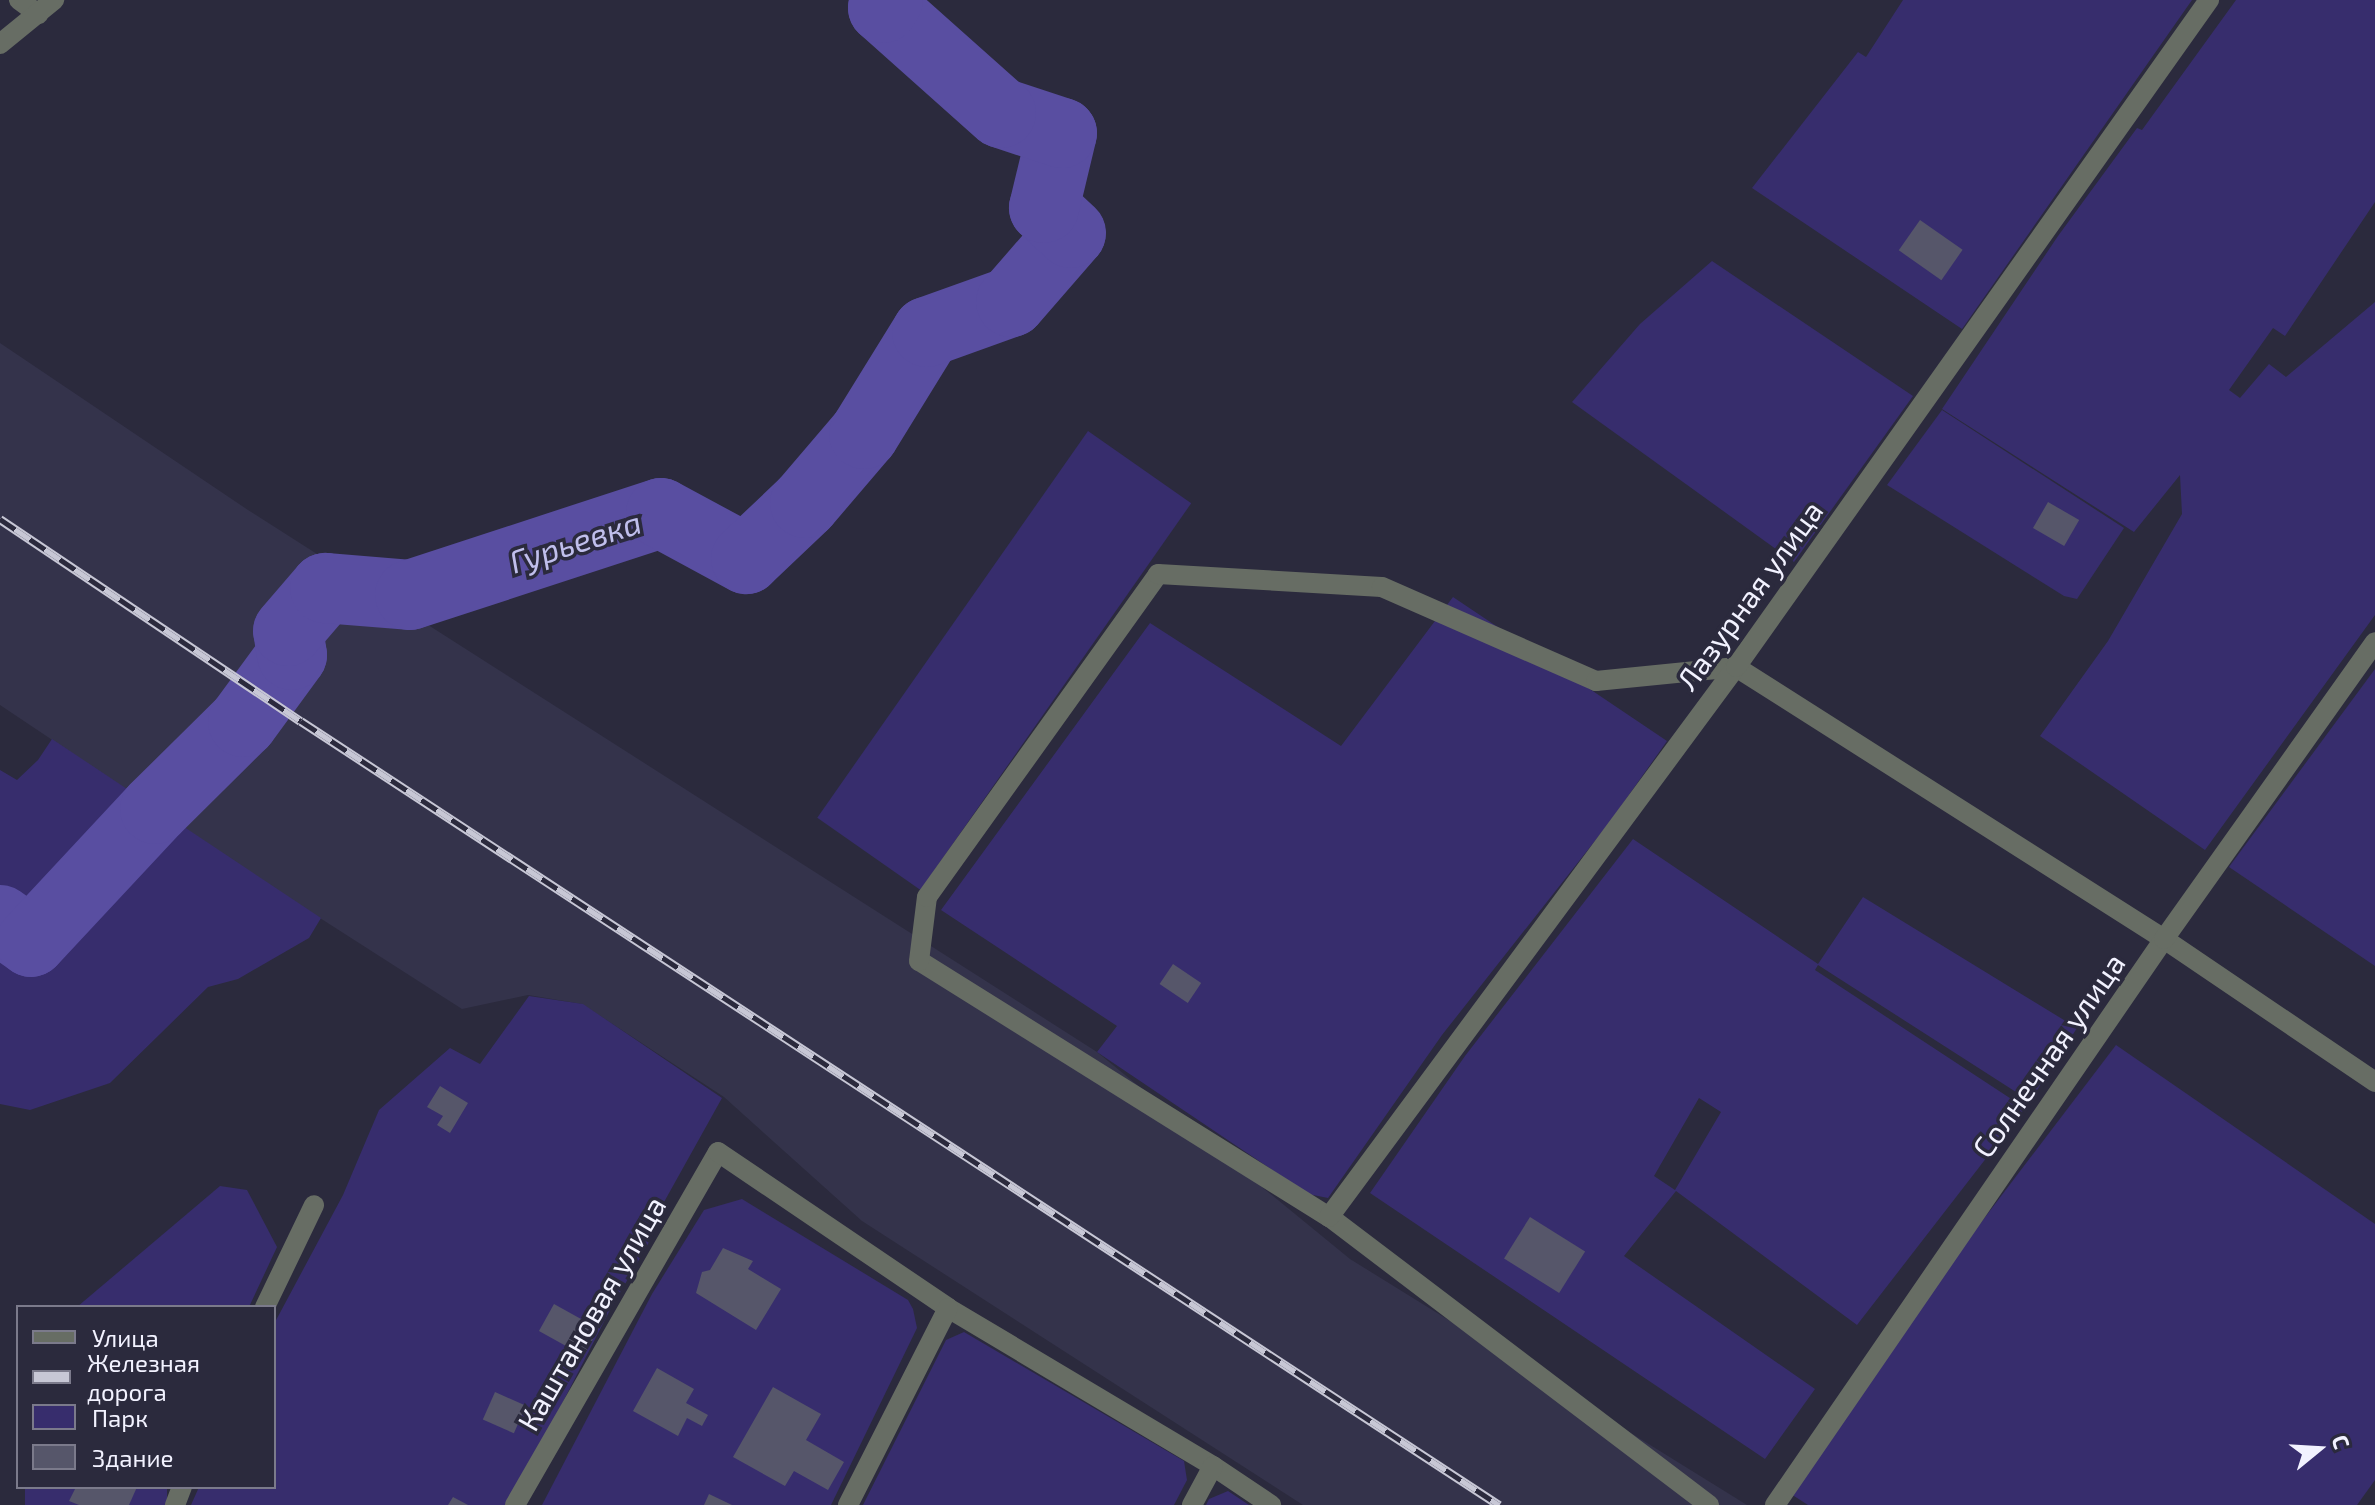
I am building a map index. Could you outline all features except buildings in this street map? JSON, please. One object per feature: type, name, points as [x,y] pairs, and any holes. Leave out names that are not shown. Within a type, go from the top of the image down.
[{"type":"street","points":[[19,0],[38,14]]},
{"type":"street","points":[[0,44],[54,0]]},
{"type":"street","name":"Лазурная улица","points":[[1329,1217],[1736,667],[2209,0]]},
{"type":"street","points":[[1709,1505],[1329,1217],[919,961],[927,897],[1158,574],[1382,587],[1596,681],[1736,667],[2164,939],[2375,1082]]},
{"type":"street","name":"Солнечная улица","points":[[1775,1505],[2164,939],[2375,642]]},
{"type":"street","name":"Каштановая улица","points":[[515,1505],[718,1152],[948,1308]]},
{"type":"street","points":[[266,1305],[314,1205]]},
{"type":"street","points":[[848,1505],[948,1308],[1213,1466],[1271,1505]]},
{"type":"street","points":[[1192,1505],[1213,1466]]},
{"type":"shaded area","points":[[0,343],[248,510],[1097,1052],[1350,1259],[1747,1505],[1303,1505],[862,1221],[724,1097],[582,1004],[528,995],[462,1009],[284,895],[0,705]]},
{"type":"green space","points":[[1903,0],[2192,0],[1962,329],[1752,188],[1858,52],[1866,57]]},
{"type":"green space","points":[[2236,0],[2375,0],[2375,202],[2285,336],[2273,328],[2229,390],[2240,398],[2269,364],[2286,377],[2375,302],[2375,615],[2205,850],[2040,736],[2108,641],[2182,514],[2180,475],[2134,532],[1942,409],[2058,236],[2137,128],[2142,130]]},
{"type":"green space","points":[[1712,261],[1913,396],[1794,562],[1572,402],[1640,324]]},
{"type":"green space","points":[[1942,410],[2124,528],[2077,599],[2064,596],[1887,485]]},
{"type":"green space","points":[[1088,431],[1191,503],[920,890],[817,818]]},
{"type":"green space","points":[[1453,597],[1667,741],[1609,823],[1442,1035],[1328,1198],[1308,1194],[1097,1052],[1117,1026],[941,910],[1150,623],[1341,746]]},
{"type":"green space","points":[[2375,669],[2375,966],[2229,867]]},
{"type":"green space","points":[[52,739],[321,918],[309,938],[238,979],[208,987],[110,1083],[30,1110],[0,1104],[0,770],[17,780],[38,760]]},
{"type":"green space","points":[[1633,839],[1818,964],[1863,897],[2077,1028],[2030,1101],[1818,965],[1815,970],[2025,1108],[1857,1325],[1676,1191],[1624,1256],[1815,1389],[1765,1459],[1370,1193],[1465,1056]],"holes":[[[1699,1098],[1721,1112],[1675,1190],[1654,1176]]]},
{"type":"green space","points":[[529,996],[583,1004],[722,1098],[654,1220],[657,1224],[652,1237],[609,1312],[510,1505],[191,1505],[198,1489],[276,1489],[276,1320],[343,1195],[379,1110],[450,1048],[480,1064]]},
{"type":"green space","points":[[2116,1045],[2375,1224],[2375,1480],[2357,1505],[1808,1505],[1780,1487]]},
{"type":"green space","points":[[220,1186],[247,1190],[277,1247],[250,1305],[79,1305]]},
{"type":"green space","points":[[742,1199],[908,1300],[913,1309],[917,1328],[831,1505],[542,1505],[652,1294],[704,1210]]},
{"type":"green space","points":[[964,1332],[1184,1461],[1187,1480],[1174,1505],[863,1505],[946,1340]]},
{"type":"green space","points":[[25,1489],[167,1489],[167,1505],[25,1505]]},
{"type":"green space","points":[[1228,1491],[1249,1505],[1206,1505],[1209,1499]]},
{"type":"waterway","name":"Гурьевка","points":[[0,920],[31,942],[155,809],[243,722],[292,655],[288,631],[325,588],[410,595],[661,513],[746,559],[805,503],[864,434],[927,332],[1011,302],[1071,233],[1044,208],[1062,133],[1001,113],[883,8],[888,0]]},
{"type":"railway","points":[[0,519],[301,721],[1499,1505]]}]
